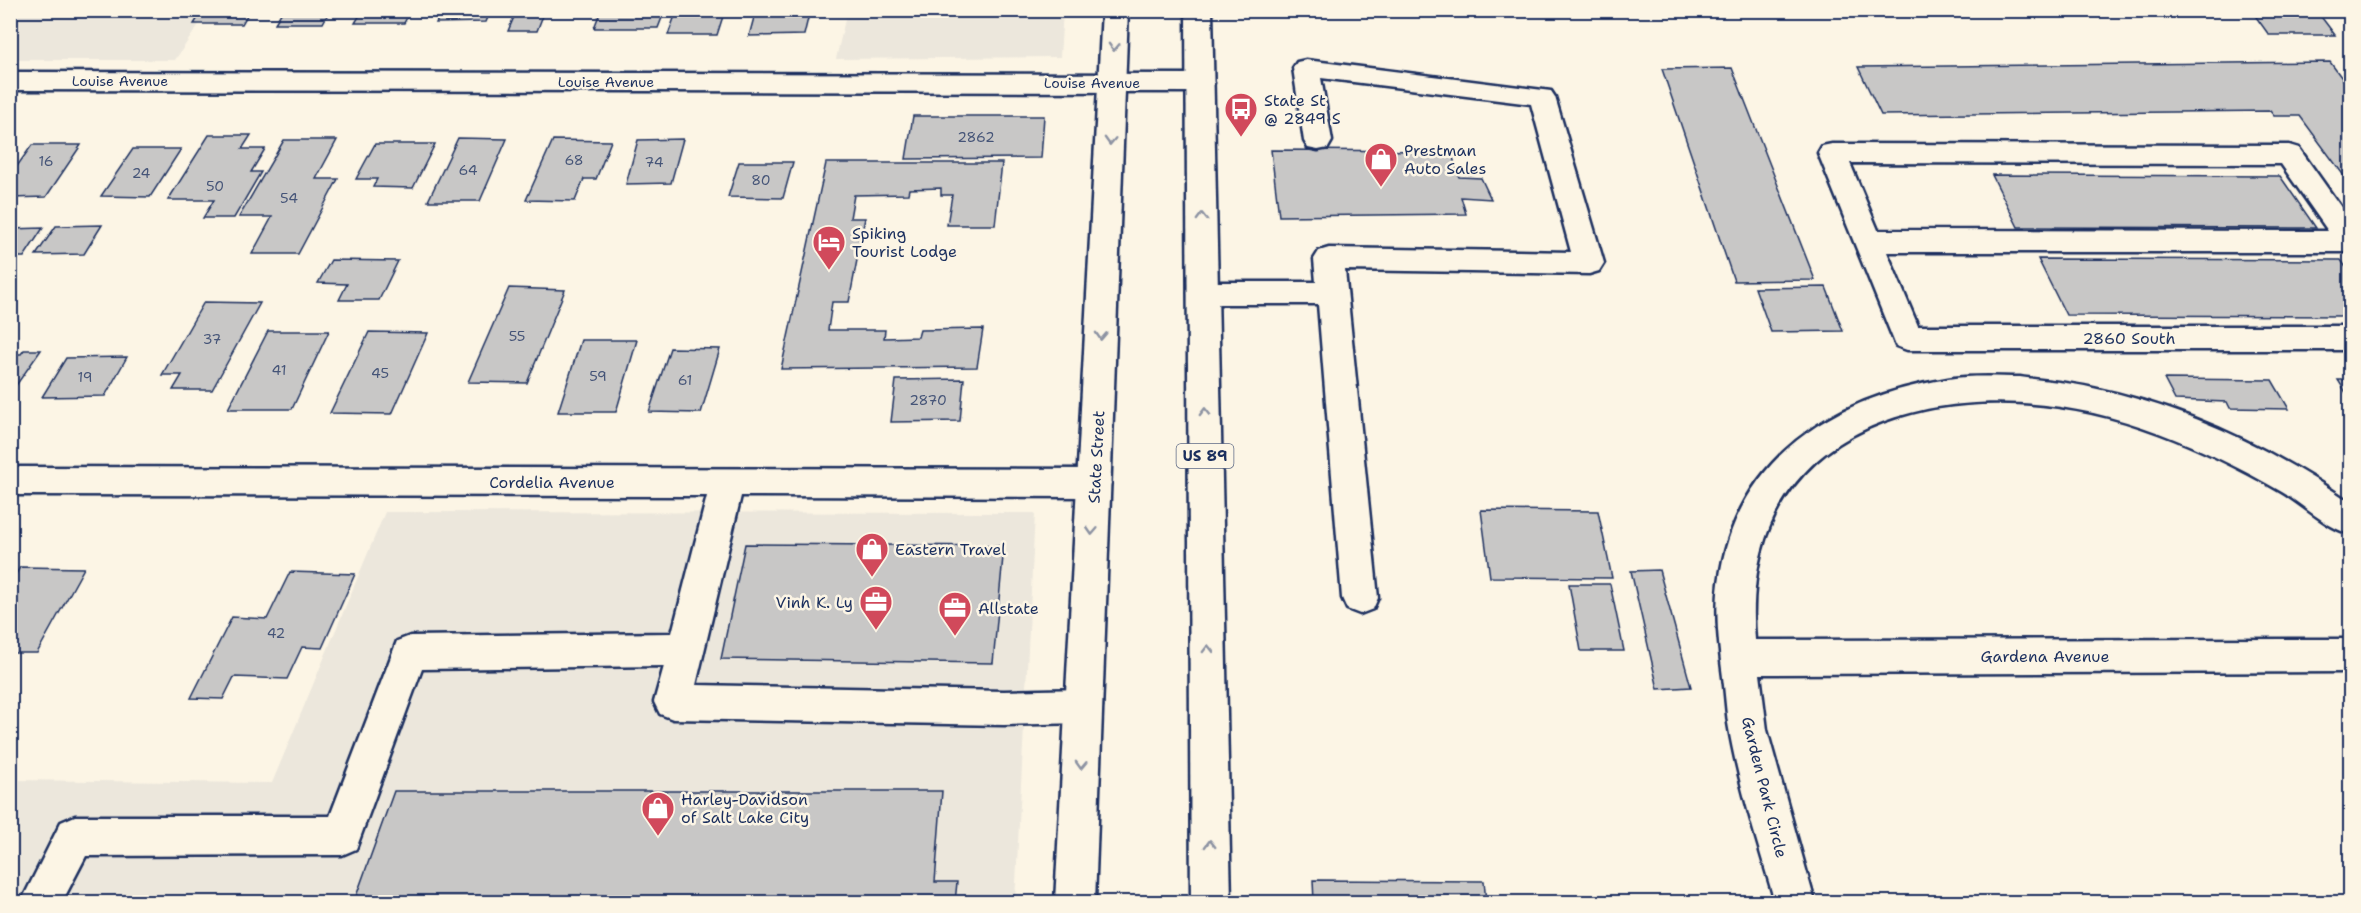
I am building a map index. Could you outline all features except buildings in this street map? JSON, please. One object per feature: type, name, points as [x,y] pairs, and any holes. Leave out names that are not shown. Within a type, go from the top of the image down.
[{"type":"street","name":"State Street","points":[[1075,903],[1115,10]]},
{"type":"street","name":"US 89","points":[[1199,10],[1211,903]]},
{"type":"street","points":[[1318,141],[1306,68],[1542,97],[1589,263],[1329,259],[1360,598]]},
{"type":"street","name":"Louise Avenue","points":[[10,81],[1201,82]]},
{"type":"street","points":[[1832,153],[2289,155],[2350,242],[1868,241],[1832,153]]},
{"type":"street","name":"2860 South","points":[[1868,241],[1907,338],[2350,338]]},
{"type":"street","points":[[1203,293],[1332,293]]},
{"type":"street","name":"Garden Park Circle","points":[[1795,903],[1749,735],[1739,657],[1737,583],[1746,543],[1760,507],[1770,491],[1807,449],[1838,427],[1873,410],[1911,398],[1953,391],[1998,389],[2063,395],[2140,412],[2189,429],[2287,477],[2350,520]]},
{"type":"street","name":"Cordelia Avenue","points":[[10,481],[1095,483]]},
{"type":"street","points":[[727,483],[673,702],[1004,708],[1083,706]]},
{"type":"street","points":[[41,903],[75,836],[342,836],[410,653],[685,650]]},
{"type":"street","name":"Gardena Avenue","points":[[1739,657],[2350,656]]},
{"type":"shaded area","points":[[11,11],[208,11],[175,60],[11,60]]},
{"type":"shaded area","points":[[847,11],[1063,11],[1060,57],[836,59]]},
{"type":"shaded area","points":[[385,512],[1035,513],[1015,902],[11,902],[11,780],[272,783]]},
{"type":"place","name":"State St @ 2849 S","points":[[1241,138]]},
{"type":"place","name":"Prestman Auto Sales","points":[[1381,188]]},
{"type":"place","name":"Spiking Tourist Lodge","points":[[829,271]]},
{"type":"place","name":"Eastern Travel","points":[[872,578]]},
{"type":"place","name":"Vinh K. Ly","points":[[876,631]]},
{"type":"place","name":"Allstate","points":[[955,637]]},
{"type":"place","name":"Harley-Davidson of Salt Lake City","points":[[658,837]]}]
